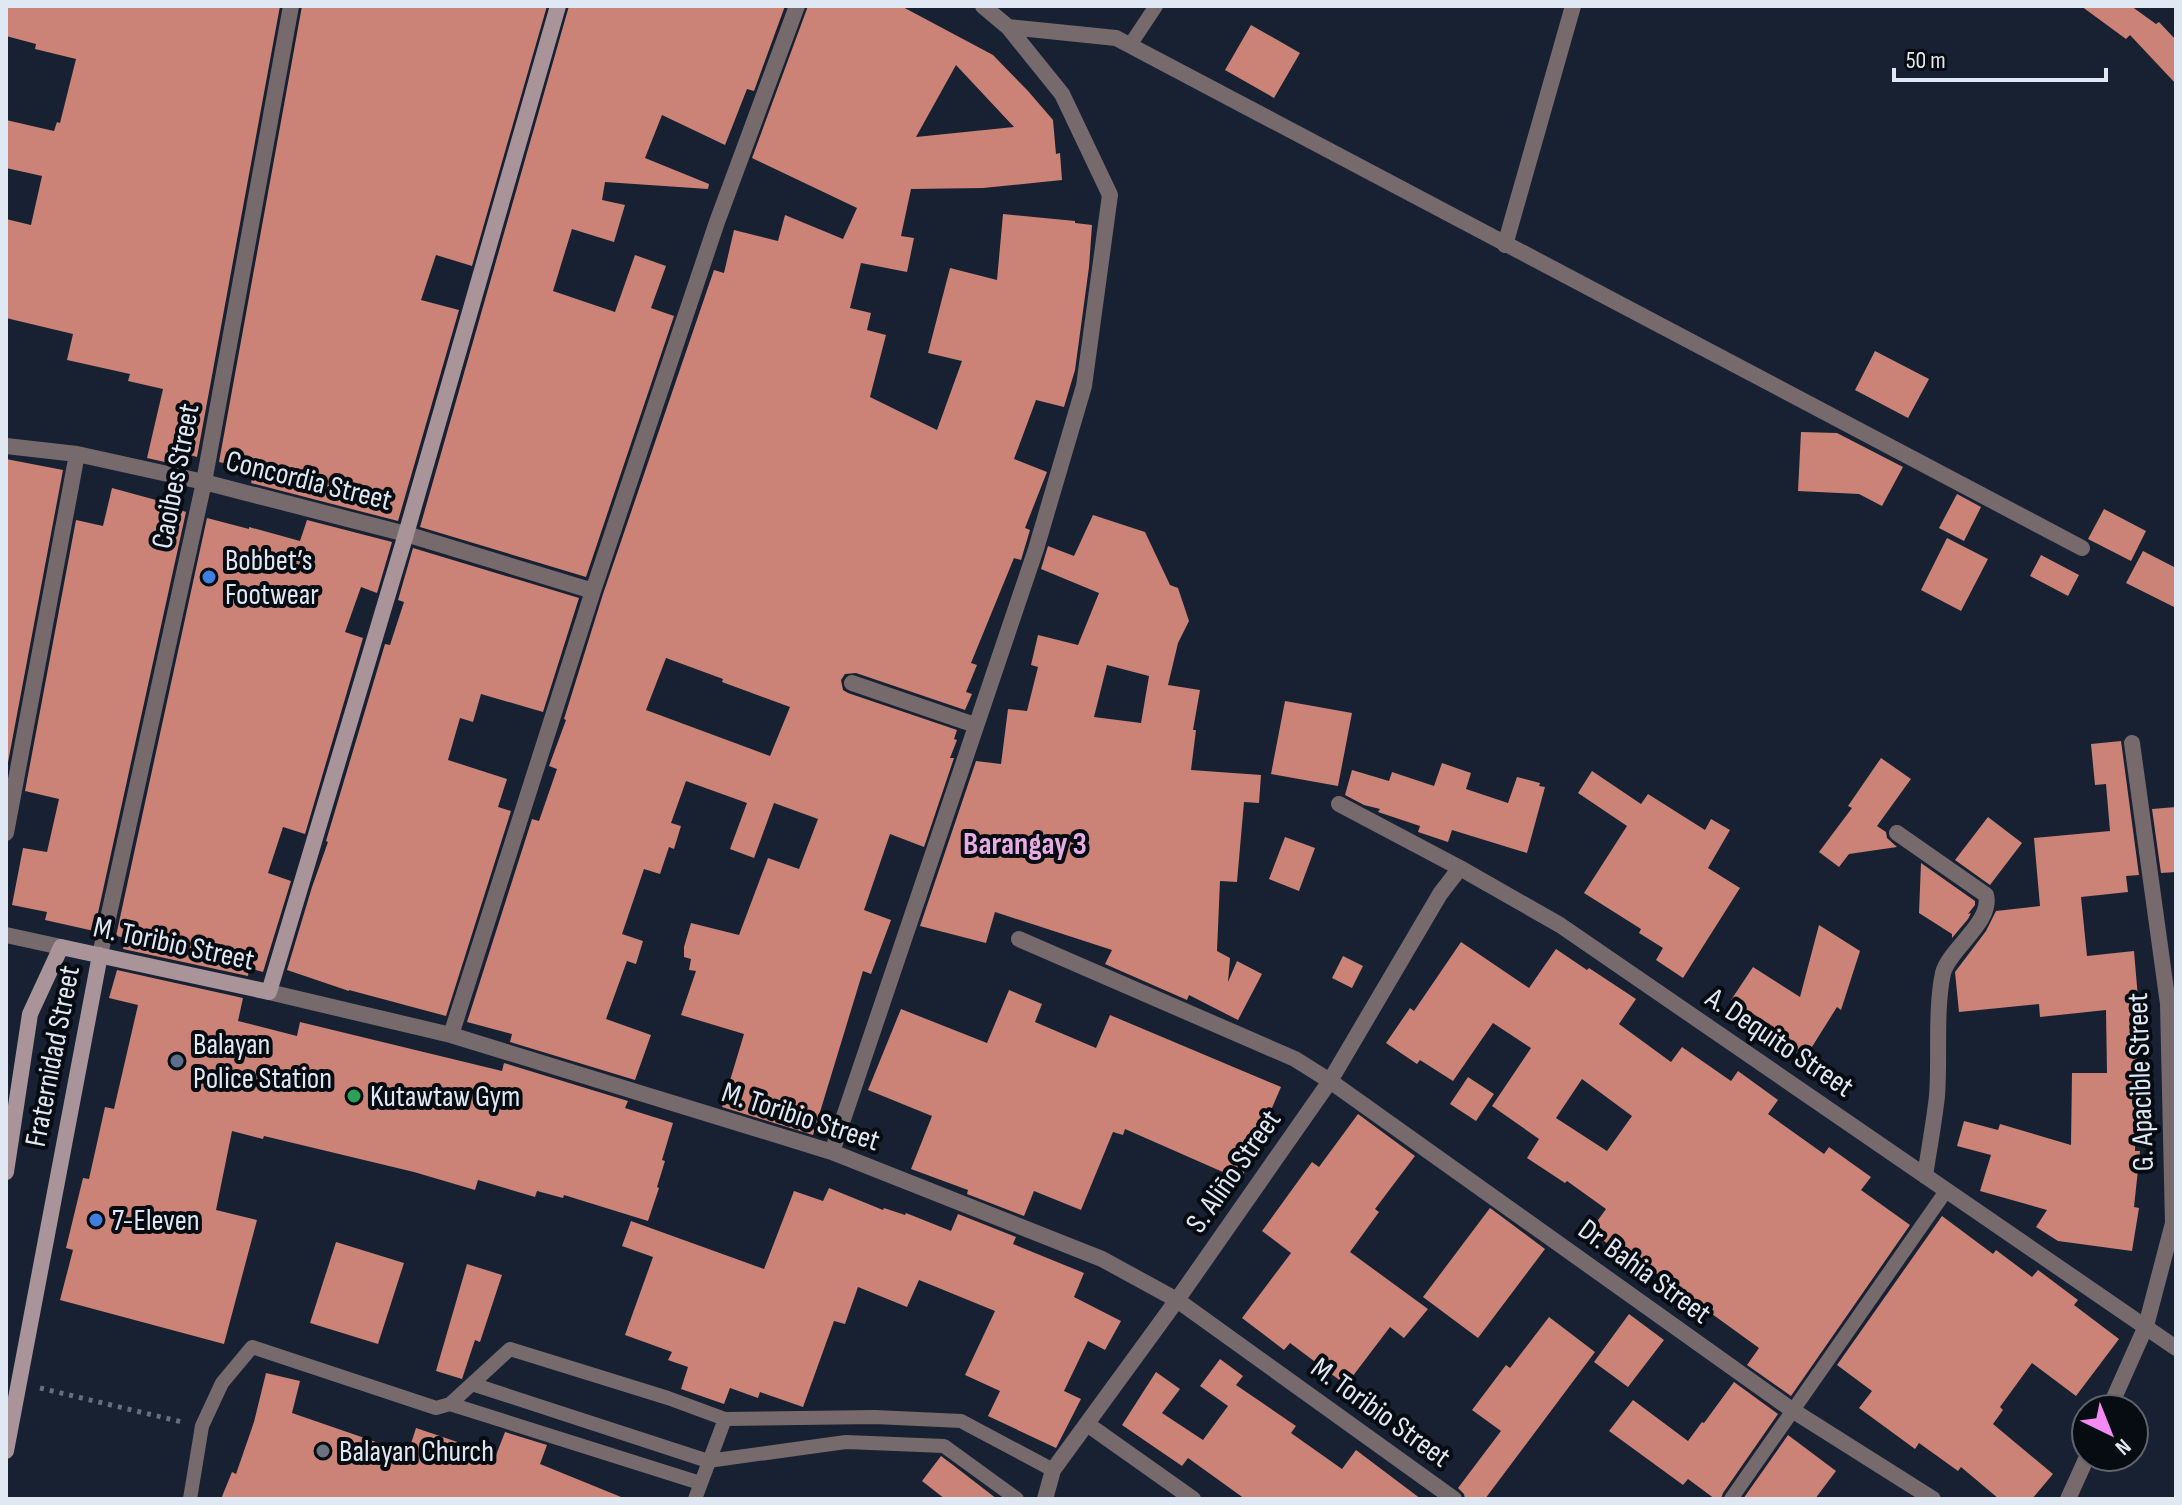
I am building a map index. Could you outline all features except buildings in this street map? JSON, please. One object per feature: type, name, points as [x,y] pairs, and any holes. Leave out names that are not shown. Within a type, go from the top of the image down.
[{"type":"street","name":"Caoibes Street","points":[[100,955],[204,482],[291,6]]},
{"type":"street","points":[[269,992],[406,534],[558,6]]},
{"type":"street","points":[[451,1035],[593,591],[717,222],[797,6]]},
{"type":"street","points":[[832,1152],[1036,549],[1084,386],[1110,195],[1062,94],[1008,27],[983,6]]},
{"type":"street","points":[[1505,245],[1573,6]]},
{"type":"street","points":[[1008,27],[1116,38],[2082,548]]},
{"type":"street","name":"Concordia Street","points":[[6,446],[77,454],[204,482],[406,534],[593,591]]},
{"type":"street","points":[[6,833],[77,454]]},
{"type":"street","points":[[852,683],[975,725]]},
{"type":"street","name":"G. Apacible Street","points":[[2116,1393],[2146,1326],[2173,1223],[2168,1004],[2132,743]]},
{"type":"street","name":"A. Dequito Street","points":[[1339,804],[1560,925],[2176,1348]]},
{"type":"street","points":[[1897,833],[1986,895],[1988,903],[1983,915],[1944,970],[1937,1097],[1925,1176]]},
{"type":"street","name":"S. Aliño Street","points":[[1045,1499],[1053,1470],[1330,1081],[1440,894],[1460,868]]},
{"type":"street","points":[[6,935],[61,947]]},
{"type":"street","name":"Dr. Bahia Street","points":[[1019,939],[1295,1059],[1792,1410],[1933,1499]]},
{"type":"street","name":"M. Toribio Street","points":[[61,947],[451,1035],[832,1152],[1102,1259],[1177,1300],[1454,1499]]},
{"type":"street","name":"Fraternidad Street","points":[[6,1172],[30,1014],[61,947]]},
{"type":"street","name":"Fraternidad Street","points":[[6,1451],[12,1382],[100,955]]},
{"type":"street","points":[[1087,1424],[1193,1499]]},
{"type":"street","points":[[2068,1499],[2080,1473]]},
{"type":"lane","points":[[1130,45],[1156,6]]},
{"type":"lane","points":[[1731,1499],[1946,1191]]},
{"type":"lane","points":[[190,1499],[202,1426],[222,1383],[252,1347],[436,1408],[450,1404],[510,1349],[725,1419],[875,1417],[961,1421],[1053,1470]]},
{"type":"lane","points":[[472,1384],[708,1461],[846,1442],[944,1446],[1017,1499]]},
{"type":"lane","points":[[450,1404],[700,1483]]},
{"type":"lane","points":[[695,1499],[725,1419]]},
{"type":"path","points":[[12,1382],[202,1426]]},
{"type":"place","name":"Bobbet’s Footwear","points":[[209,577]]},
{"type":"place","name":"Balayan Police Station","points":[[177,1061]]},
{"type":"place","name":"Kutawtaw Gym","points":[[354,1096]]},
{"type":"place","name":"7-Eleven","points":[[96,1220]]},
{"type":"place","name":"Balayan Church","points":[[323,1451]]},
{"type":"district","name":"Barangay 3","points":[[1025,843]]}]
